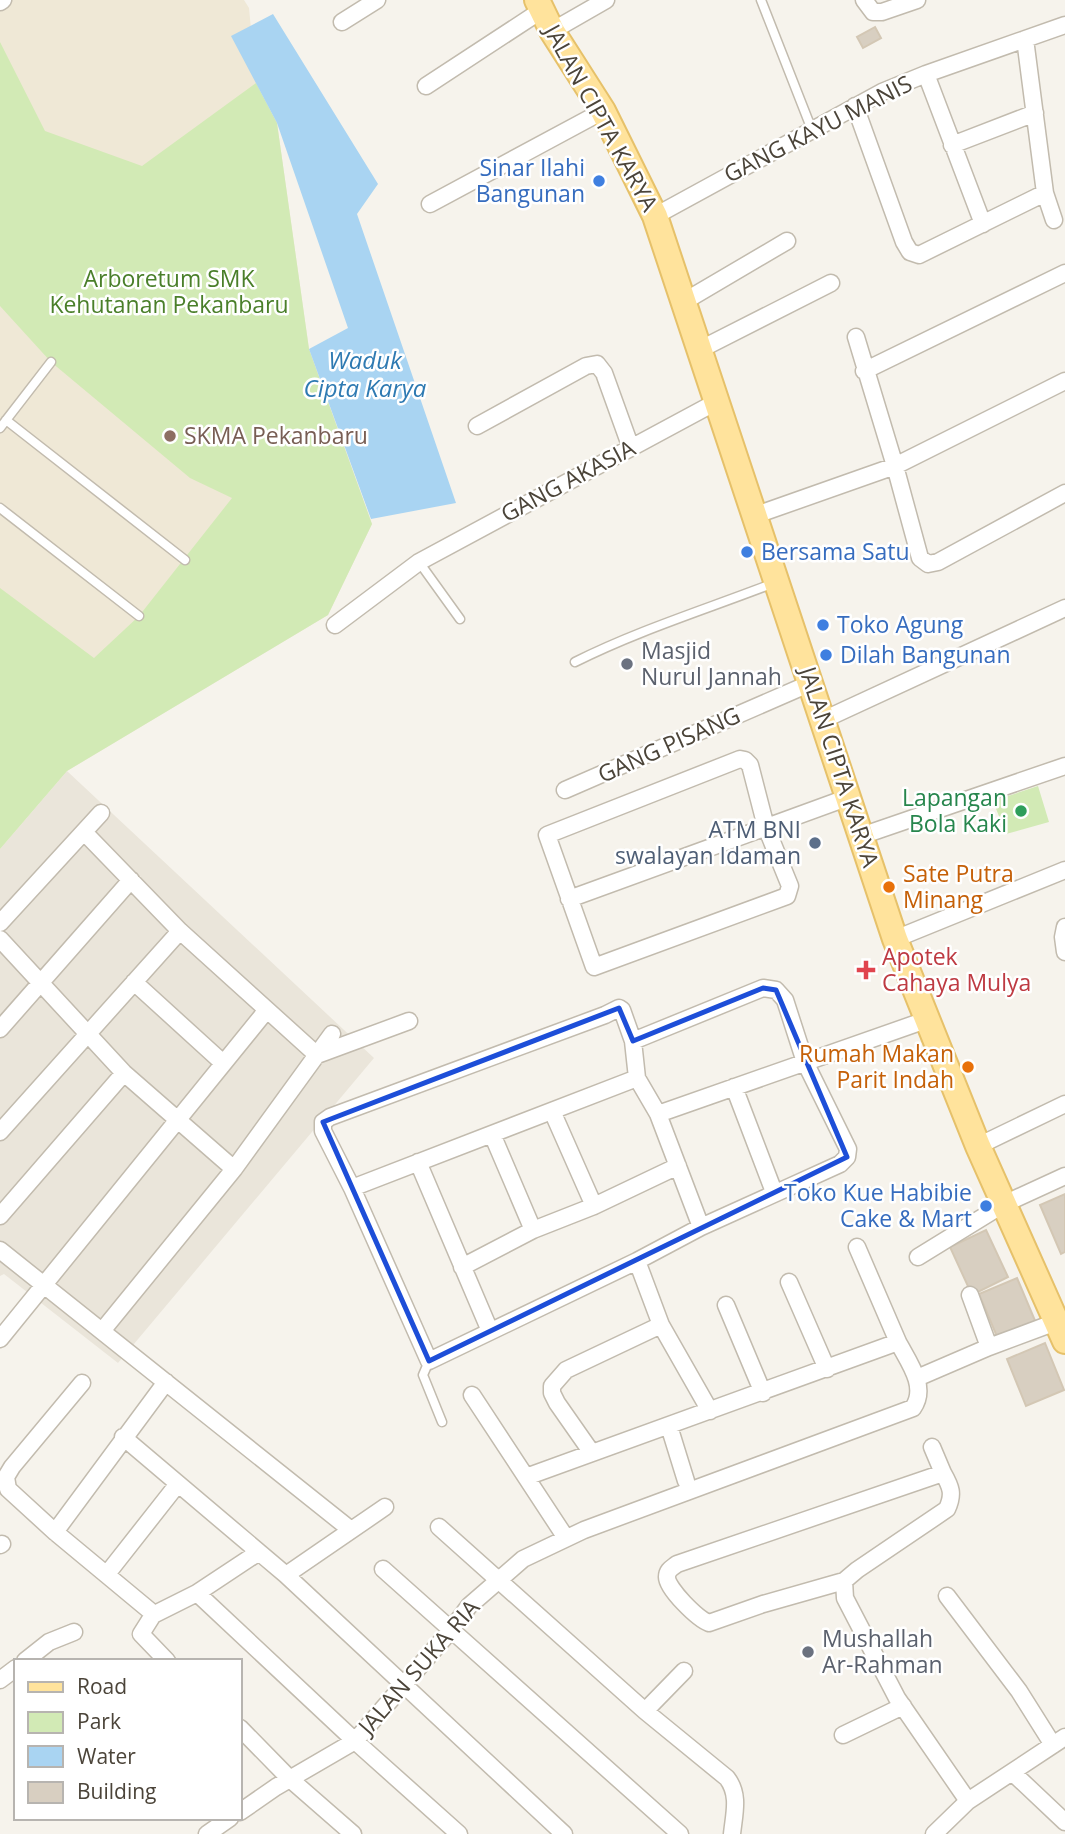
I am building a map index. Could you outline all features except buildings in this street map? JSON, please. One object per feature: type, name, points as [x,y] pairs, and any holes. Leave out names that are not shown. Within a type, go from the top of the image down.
[{"type":"main road","name":"JALAN CIPTA KARYA","points":[[543,14],[603,111],[655,216],[895,939],[978,1146],[1061,1332]]},
{"type":"street","points":[[342,22],[377,0]]},
{"type":"street","points":[[426,86],[543,14],[606,0]]},
{"type":"street","points":[[864,0],[873,12],[882,12],[916,0]]},
{"type":"street","name":"GANG KAYU MANIS","points":[[655,216],[855,106],[926,74],[1065,25]]},
{"type":"street","points":[[1025,39],[1045,193],[1054,220]]},
{"type":"street","points":[[926,74],[983,224]]},
{"type":"street","points":[[855,106],[910,252],[919,255],[1045,193]]},
{"type":"street","points":[[430,204],[603,111]]},
{"type":"street","points":[[952,145],[1035,113]]},
{"type":"street","points":[[685,301],[787,241]]},
{"type":"street","points":[[864,370],[1065,273]]},
{"type":"street","points":[[701,349],[831,283]]},
{"type":"street","points":[[856,337],[920,558],[928,564],[938,562],[1065,493]]},
{"type":"street","points":[[477,426],[586,366],[597,364],[604,373],[631,448]]},
{"type":"street","points":[[756,515],[895,466],[1065,381]]},
{"type":"street","name":"GANG AKASIA","points":[[335,625],[419,562],[718,401]]},
{"type":"street","points":[[823,720],[1065,608]]},
{"type":"street","name":"GANG PISANG","points":[[565,790],[811,682]]},
{"type":"street","points":[[740,759],[746,760],[750,765],[766,827],[790,886],[787,896],[600,966],[594,967],[591,964],[547,835],[740,759]]},
{"type":"street","points":[[861,836],[1065,766]]},
{"type":"street","points":[[569,899],[849,797]]},
{"type":"street","points":[[0,923],[100,813]]},
{"type":"street","points":[[83,832],[180,931],[317,1055]]},
{"type":"street","points":[[895,939],[1065,870]]},
{"type":"street","points":[[0,1029],[131,880]]},
{"type":"street","points":[[1065,926],[1065,952]]},
{"type":"street","points":[[0,1132],[180,931]]},
{"type":"street","points":[[0,939],[124,1073],[234,1169]]},
{"type":"street","points":[[134,982],[223,1063]]},
{"type":"street","points":[[633,1041],[763,988],[776,990],[785,1000],[805,1062],[848,1149],[847,1157],[840,1164],[774,1192],[429,1361],[352,1188],[323,1131],[323,1122],[330,1117],[619,1008],[633,1041],[637,1078],[657,1114],[701,1227]]},
{"type":"street","points":[[0,1339],[266,1011]]},
{"type":"street","points":[[657,1114],[926,1020]]},
{"type":"street","points":[[317,1055],[409,1021]]},
{"type":"street","points":[[102,1331],[234,1169],[332,1034]]},
{"type":"street","points":[[0,1216],[124,1073]]},
{"type":"street","points":[[352,1188],[637,1078]]},
{"type":"street","points":[[734,1087],[774,1192]]},
{"type":"street","points":[[978,1146],[1065,1104]]},
{"type":"street","points":[[552,1111],[594,1206]]},
{"type":"street","points":[[492,1134],[533,1230]]},
{"type":"street","points":[[418,1162],[490,1331]]},
{"type":"street","points":[[462,1267],[533,1230],[594,1206],[678,1166]]},
{"type":"street","points":[[918,1257],[1004,1204],[1065,1176]]},
{"type":"street","points":[[472,1395],[565,1539],[913,1408],[918,1399],[917,1378],[898,1342],[857,1247]]},
{"type":"street","points":[[0,1250],[351,1530]]},
{"type":"street","points":[[637,1261],[662,1325],[710,1411]]},
{"type":"street","points":[[789,1282],[827,1370]]},
{"type":"street","points":[[970,1295],[989,1347]]},
{"type":"street","points":[[726,1305],[763,1392]]},
{"type":"street","points":[[592,1453],[557,1403],[552,1386],[566,1370],[662,1325]]},
{"type":"street","points":[[917,1378],[989,1347],[1061,1332]]},
{"type":"street","points":[[526,1477],[898,1342]]},
{"type":"street","points":[[55,1532],[166,1382]]},
{"type":"street","points":[[82,1383],[12,1467],[6,1477],[8,1489],[153,1615]]},
{"type":"street","points":[[668,1426],[686,1481]]},
{"type":"street","points":[[123,1437],[286,1575],[564,1834]]},
{"type":"street","points":[[932,1447],[951,1487],[953,1497],[947,1509],[844,1581],[763,1604],[709,1623],[698,1617],[670,1587],[668,1572],[677,1564],[943,1473]]},
{"type":"street","points":[[107,1574],[177,1485]]},
{"type":"street","points":[[286,1575],[385,1507]]},
{"type":"street","points":[[439,1527],[645,1711],[727,1778],[736,1796],[732,1834]]},
{"type":"street","name":"JALAN SUKA RIA","points":[[242,1810],[355,1741],[469,1606],[523,1559],[565,1539]]},
{"type":"street","points":[[165,1659],[141,1634],[153,1615],[197,1593],[259,1552]]},
{"type":"street","points":[[383,1569],[680,1834]]},
{"type":"street","points":[[844,1581],[845,1598],[903,1706],[968,1801]]},
{"type":"street","points":[[197,1593],[459,1834]]},
{"type":"street","points":[[934,1834],[968,1801],[1059,1741],[947,1597]]},
{"type":"street","points":[[28,1659],[49,1642],[75,1632]]},
{"type":"street","points":[[645,1711],[684,1671]]},
{"type":"street","points":[[843,1735],[903,1706]]},
{"type":"street","points":[[242,1731],[290,1779],[353,1834]]},
{"type":"street","points":[[1012,1772],[1065,1822]]},
{"type":"street","points":[[207,1834],[227,1820]]},
{"type":"lane","points":[[761,0],[812,130]]},
{"type":"lane","points":[[0,428],[51,362]]},
{"type":"lane","points":[[6,420],[185,560]]},
{"type":"lane","points":[[0,508],[139,616]]},
{"type":"lane","points":[[419,562],[460,619]]},
{"type":"lane","points":[[575,662],[635,634],[777,582]]},
{"type":"lane","points":[[429,1361],[423,1375],[442,1422]]},
{"type":"highlighted area","points":[[763,988],[776,990],[847,1157],[429,1361],[323,1122],[619,1008],[633,1041]]},
{"type":"shaded area","name":"Arboretum SMK Kehutanan Pekanbaru","points":[[5,0],[244,0],[249,8],[256,83],[277,123],[309,349],[372,524],[328,615],[67,771],[0,849],[0,4]]},
{"type":"shaded area","points":[[67,771],[374,1058],[118,1363],[4,1274],[0,1276],[0,849]]},
{"type":"green space","name":"Arboretum SMK Kehutanan Pekanbaru","points":[[0,42],[45,131],[142,166],[256,83],[277,123],[309,349],[372,524],[328,615],[67,771],[0,849],[0,588],[94,658],[139,616],[232,498],[190,478],[51,362],[0,306]]},
{"type":"green space","name":"Lapangan Bola Kaki","points":[[1038,786],[1049,822],[1006,834],[993,801]]},
{"type":"water","name":"Waduk Cipta Karya","points":[[273,14],[378,184],[357,214],[456,503],[371,519],[309,349],[348,328],[277,123],[231,36]]},
{"type":"place","name":"Sinar Ilahi Bangunan","points":[[599,181]]},
{"type":"place","name":"SKMA Pekanbaru","points":[[170,436]]},
{"type":"place","name":"Bersama Satu","points":[[747,552]]},
{"type":"place","name":"Toko Agung","points":[[823,625]]},
{"type":"place","name":"Dilah Bangunan","points":[[826,655]]},
{"type":"place","name":"Masjid Nurul Jannah","points":[[627,664]]},
{"type":"place","name":"Lapangan Bola Kaki","points":[[1021,811]]},
{"type":"place","name":"ATM BNI swalayan Idaman","points":[[815,843]]},
{"type":"place","name":"Sate Putra Minang","points":[[889,887]]},
{"type":"place","name":"Apotek Cahaya Mulya","points":[[866,970]]},
{"type":"place","name":"Rumah Makan Parit Indah","points":[[968,1067]]},
{"type":"place","name":"Toko Kue Habibie Cake & Mart","points":[[986,1206]]},
{"type":"place","name":"Mushallah Ar-Rahman","points":[[808,1652]]}]
